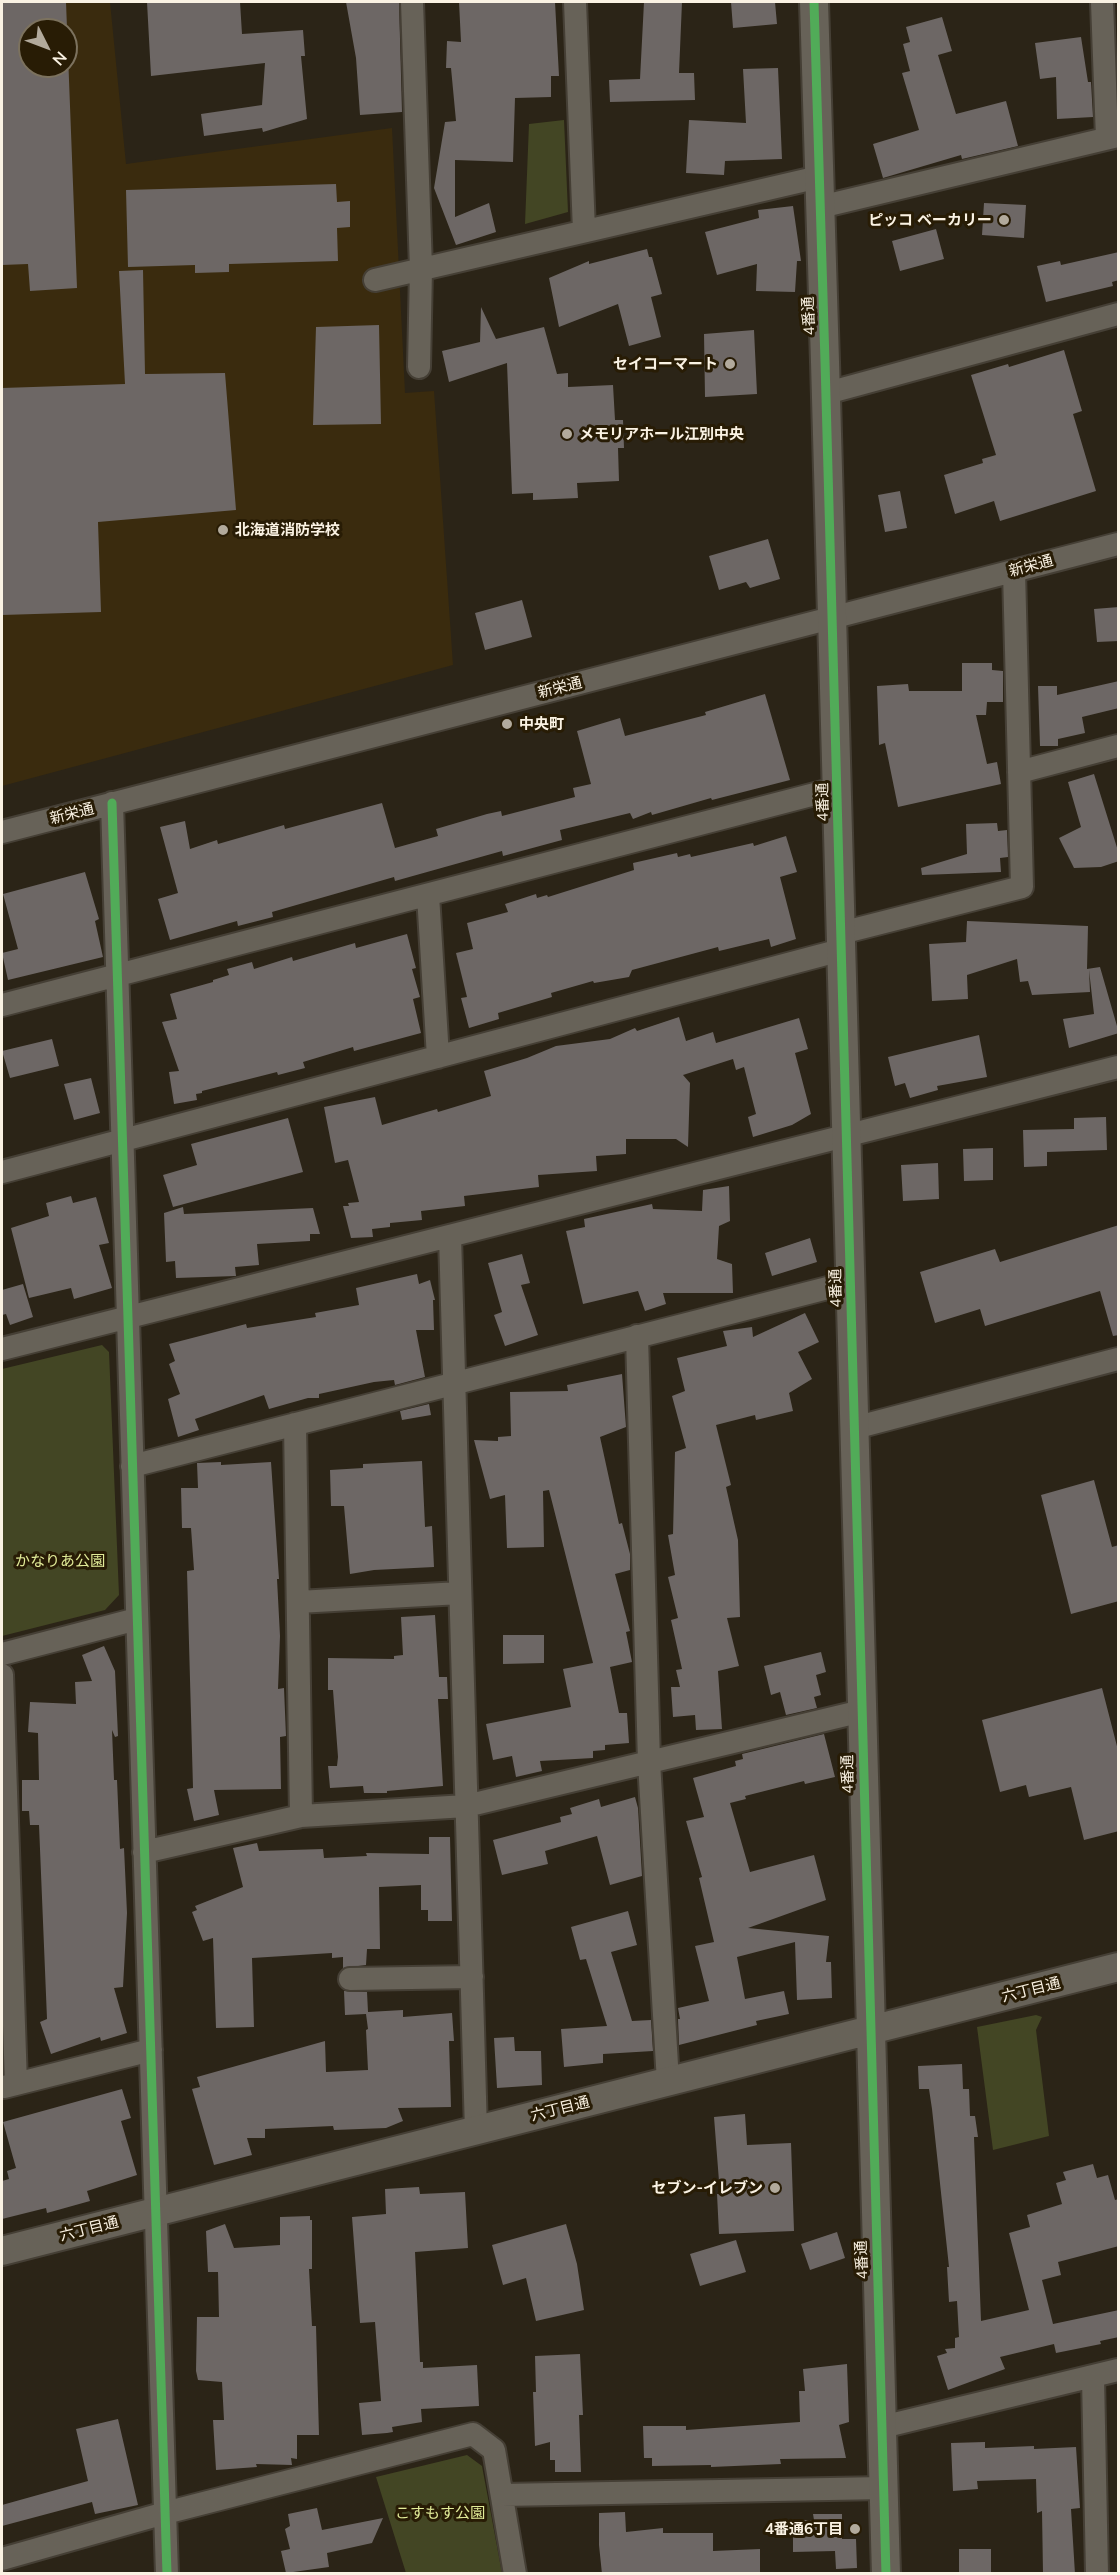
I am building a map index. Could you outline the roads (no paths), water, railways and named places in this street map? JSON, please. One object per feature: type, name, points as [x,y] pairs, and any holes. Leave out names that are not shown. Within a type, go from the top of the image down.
[{"type":"street","points":[[412,2],[421,269],[418,367]]},
{"type":"street","points":[[574,2],[584,231]]},
{"type":"street","name":"4番通","points":[[814,2],[834,617],[886,2574]]},
{"type":"street","points":[[820,207],[1113,137],[1102,2]]},
{"type":"street","points":[[375,280],[819,177]]},
{"type":"street","points":[[827,393],[1119,314]]},
{"type":"street","name":"新栄通","points":[[2,832],[1119,543]]},
{"type":"street","points":[[2,1172],[438,1057],[1022,887],[1014,571]]},
{"type":"street","points":[[1019,772],[1119,746]]},
{"type":"street","points":[[2,1005],[838,788]]},
{"type":"street","points":[[112,803],[167,2574]]},
{"type":"street","points":[[428,895],[438,1057]]},
{"type":"street","points":[[2,1349],[1119,1067]]},
{"type":"street","points":[[450,1236],[476,2130]]},
{"type":"street","points":[[132,1466],[851,1282]]},
{"type":"street","points":[[637,1336],[649,1762],[668,2082]]},
{"type":"street","points":[[854,1428],[1119,1359]]},
{"type":"street","points":[[295,1424],[301,1816]]},
{"type":"street","points":[[298,1602],[460,1593]]},
{"type":"street","points":[[2,1654],[137,1619]]},
{"type":"street","points":[[2,1675],[9,2086],[151,2050]]},
{"type":"street","points":[[144,1852],[301,1816],[466,1806],[862,1711]]},
{"type":"street","name":"六丁目通","points":[[2,2251],[1119,1967]]},
{"type":"street","points":[[350,1979],[472,1977]]},
{"type":"street","points":[[882,2427],[1119,2370]]},
{"type":"street","points":[[1093,2377],[1097,2574]]},
{"type":"street","points":[[2,2559],[473,2433],[494,2450],[515,2574]]},
{"type":"street","points":[[502,2495],[884,2488]]},
{"type":"place","name":"ピッコ ベーカリー","points":[[1004,220]]},
{"type":"place","name":"セイコーマート","points":[[730,364]]},
{"type":"place","name":"メモリアホール江別中央","points":[[567,434]]},
{"type":"place","name":"北海道消防学校","points":[[223,530]]},
{"type":"place","name":"中央町","points":[[507,724]]},
{"type":"place","name":"セブン-イレブン","points":[[775,2188]]},
{"type":"place","name":"4番通6丁目","points":[[855,2529]]},
{"type":"park label","name":"かなりあ公園","points":[[60,1561]]},
{"type":"park label","name":"こすもす公園","points":[[440,2513]]}]
